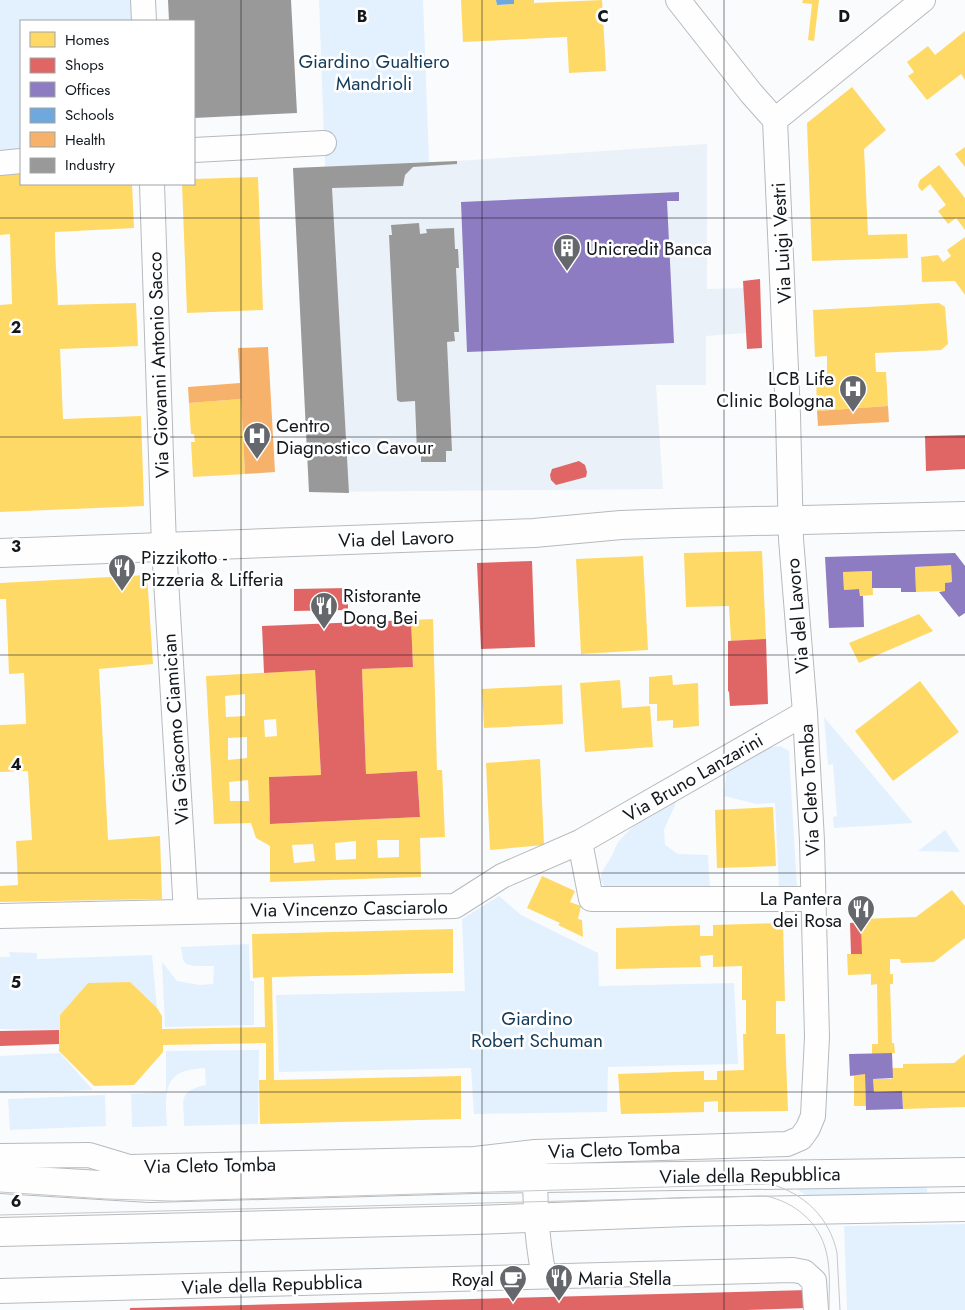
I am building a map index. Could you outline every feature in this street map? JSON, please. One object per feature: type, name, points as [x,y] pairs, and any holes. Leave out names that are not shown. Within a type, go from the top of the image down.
[{"type":"main road","name":"Via del Lavoro","points":[[0,553],[537,532],[621,525],[965,516]]},
{"type":"main road","name":"Viale della Repubblica","points":[[0,1179],[150,1188],[535,1165],[965,1172]]},
{"type":"main road","name":"Viale della Repubblica","points":[[934,1208],[965,1192]]},
{"type":"main road","name":"Viale della Repubblica","points":[[0,1232],[535,1218],[687,1212],[965,1207]]},
{"type":"street","points":[[143,0],[144,20]]},
{"type":"street","points":[[678,0],[774,120],[922,0]]},
{"type":"street","name":"Via Luigi Vestri","points":[[774,120],[791,520]]},
{"type":"street","points":[[195,150],[324,144]]},
{"type":"street","points":[[0,163],[20,161]]},
{"type":"street","name":"Via Giovanni Antonio Sacco","points":[[152,185],[164,547]]},
{"type":"street","name":"Via del Lavoro","points":[[791,520],[805,713]]},
{"type":"street","name":"Via Giacomo Ciamician","points":[[164,547],[186,912]]},
{"type":"street","name":"Via Bruno Lanzarini","points":[[580,842],[805,713]]},
{"type":"street","name":"Via Cleto Tomba","points":[[0,1156],[89,1154],[129,1167],[475,1159],[535,1165],[787,1144],[801,1138],[813,1116],[817,1037],[814,899],[805,713]]},
{"type":"street","points":[[580,842],[591,899],[814,899]]},
{"type":"street","name":"Via Vincenzo Casciarolo","points":[[0,916],[455,906],[502,876],[580,842]]},
{"type":"street","points":[[535,1165],[535,1218],[538,1248],[544,1276]]},
{"type":"street","name":"Viale della Repubblica","points":[[0,1291],[799,1270],[808,1274],[814,1281],[816,1310]]},
{"type":"shaded area","points":[[707,144],[707,289],[744,288],[746,333],[706,336],[706,385],[656,385],[663,489],[309,492],[293,168],[457,161]]},
{"type":"green space","points":[[0,0],[134,0],[136,20],[20,20],[20,153],[0,154]]},
{"type":"green space","name":"Giardino Gualtiero Mandrioli","points":[[319,0],[423,0],[429,162],[325,167]]},
{"type":"green space","points":[[824,717],[913,823],[834,828],[833,817],[837,816],[833,764],[828,765]]},
{"type":"green space","points":[[780,746],[789,751],[797,888],[779,889],[775,803],[757,804],[724,796],[727,769],[772,747]]},
{"type":"green space","points":[[679,796],[664,830],[665,845],[678,854],[708,855],[710,890],[614,893],[608,889],[601,881],[601,877],[619,841],[639,822]]},
{"type":"green space","points":[[945,830],[960,852],[918,851]]},
{"type":"green space","name":"Giardino Robert Schuman","points":[[499,896],[521,915],[598,953],[599,986],[734,983],[738,1064],[608,1067],[607,1112],[474,1114],[471,1068],[279,1072],[276,995],[465,991],[462,919]]},
{"type":"green space","points":[[249,944],[250,981],[254,981],[254,1025],[165,1027],[162,962],[177,981],[200,985],[213,984],[214,966],[186,964],[183,960],[181,947]]},
{"type":"green space","points":[[9,952],[37,953],[37,959],[152,955],[157,1008],[88,983],[60,1015],[59,1030],[0,1029],[0,957],[10,957]]},
{"type":"green space","points":[[259,1050],[258,1124],[184,1126],[184,1098],[190,1090],[206,1085],[205,1068],[185,1071],[177,1075],[168,1086],[166,1102],[167,1126],[132,1127],[131,1094],[166,1092],[166,1051]]},
{"type":"green space","points":[[60,1053],[93,1090],[0,1093],[0,1056]]},
{"type":"green space","points":[[105,1095],[106,1126],[10,1130],[8,1099]]},
{"type":"green space","points":[[927,1186],[927,1193],[807,1196],[795,1188]]},
{"type":"green space","points":[[965,1224],[965,1310],[847,1310],[844,1226]]},
{"type":"building: Homes","points":[[461,0],[496,0],[497,5],[514,4],[514,0],[534,0],[534,3],[602,0],[606,71],[569,73],[567,37],[463,42]]},
{"type":"building: Homes","points":[[803,0],[819,0],[814,41],[808,40],[812,4],[802,3]]},
{"type":"building: Homes","points":[[965,31],[965,80],[961,74],[927,100],[908,76],[914,72],[907,62],[928,46],[935,55]]},
{"type":"building: Homes","points":[[852,87],[886,130],[864,149],[868,235],[907,234],[908,258],[812,261],[807,123]]},
{"type":"building: Homes","points":[[965,147],[965,167],[955,154]]},
{"type":"building: Homes","points":[[939,165],[965,198],[965,230],[956,218],[948,224],[938,211],[946,205],[930,184],[922,191],[919,188],[920,180]]},
{"type":"building: Homes","points":[[20,172],[20,185],[132,185],[134,228],[55,232],[55,249],[58,305],[136,303],[138,346],[60,349],[63,419],[141,416],[144,506],[0,512],[0,305],[12,304],[10,234],[0,235],[0,173]]},
{"type":"building: Homes","points":[[258,177],[263,310],[187,313],[182,185],[195,185],[195,179]]},
{"type":"building: Homes","points":[[965,237],[965,295],[955,281],[922,282],[921,257],[938,255],[943,262],[951,256],[947,250]]},
{"type":"building: Homes","points":[[939,303],[945,307],[948,344],[941,350],[875,353],[876,372],[886,372],[888,406],[817,411],[816,376],[827,375],[827,356],[815,357],[813,310]]},
{"type":"building: Homes","points":[[241,399],[245,474],[193,477],[191,442],[195,442],[194,434],[191,434],[189,403]]},
{"type":"building: Homes","points":[[762,551],[766,639],[731,641],[729,606],[686,607],[684,553]]},
{"type":"building: Homes","points":[[643,556],[648,650],[581,654],[576,559]]},
{"type":"building: Homes","points":[[951,565],[952,582],[945,583],[945,591],[916,592],[915,567]]},
{"type":"building: Homes","points":[[872,571],[873,595],[860,596],[859,589],[844,590],[843,572]]},
{"type":"building: Homes","points":[[147,575],[153,664],[99,669],[108,840],[160,836],[162,899],[0,902],[0,886],[18,885],[16,841],[32,840],[28,771],[0,772],[0,725],[26,724],[24,673],[9,674],[6,599],[0,599],[0,583]]},
{"type":"building: Homes","points":[[919,614],[933,631],[859,663],[849,643]]},
{"type":"building: Homes","points":[[433,619],[437,770],[442,770],[445,837],[420,838],[421,877],[270,882],[270,846],[256,838],[251,823],[214,824],[206,676],[315,670],[321,775],[269,777],[270,824],[420,817],[417,771],[366,774],[362,669],[413,667],[411,620]],"holes":[[[245,694],[245,716],[226,717],[225,696]],[[276,719],[277,736],[265,737],[264,720]],[[247,737],[247,758],[228,760],[228,738]],[[248,780],[249,801],[230,801],[229,782]],[[377,840],[399,840],[399,857],[378,858]],[[356,841],[356,859],[336,860],[335,843]],[[313,844],[315,861],[294,863],[292,845]]]},
{"type":"building: Homes","points":[[672,675],[673,685],[698,683],[699,726],[673,728],[673,720],[657,721],[657,704],[649,704],[649,677]]},
{"type":"building: Homes","points":[[620,680],[622,708],[650,706],[653,747],[585,752],[580,683]]},
{"type":"building: Homes","points":[[920,681],[959,732],[893,781],[855,731]]},
{"type":"building: Homes","points":[[562,685],[563,724],[484,728],[482,689]]},
{"type":"building: Homes","points":[[540,759],[544,845],[490,850],[486,763]]},
{"type":"building: Homes","points":[[773,807],[776,866],[717,868],[715,810]]},
{"type":"building: Homes","points":[[542,876],[575,891],[570,902],[581,906],[578,919],[582,920],[583,937],[558,925],[560,923],[527,908]]},
{"type":"building: Homes","points":[[952,890],[965,906],[965,938],[934,962],[901,963],[900,959],[890,959],[890,974],[893,974],[893,984],[890,984],[892,1043],[894,1043],[895,1053],[872,1054],[872,1044],[878,1044],[877,984],[871,985],[871,974],[848,975],[847,954],[862,954],[861,919],[916,917]]},
{"type":"building: Homes","points":[[783,923],[785,1001],[776,1001],[776,1034],[785,1034],[788,1111],[718,1112],[718,1101],[704,1102],[704,1112],[621,1114],[618,1074],[704,1071],[704,1080],[717,1080],[717,1071],[744,1070],[743,1034],[746,1034],[746,1000],[742,1000],[742,966],[713,967],[713,955],[700,956],[701,967],[616,969],[616,928],[700,925],[700,936],[713,936],[713,925]]},
{"type":"building: Homes","points":[[453,929],[453,973],[272,977],[274,1080],[461,1076],[461,1119],[260,1124],[259,1080],[266,1080],[266,1043],[163,1045],[163,1052],[134,1085],[94,1086],[59,1051],[60,1015],[88,983],[130,982],[157,1008],[162,1016],[162,1029],[265,1027],[264,977],[253,978],[252,934]]},
{"type":"building: Homes","points":[[965,1054],[965,1107],[903,1109],[902,1091],[874,1092],[873,1079],[892,1079],[892,1068],[903,1068],[903,1064],[954,1063]]},
{"type":"building: Homes","points":[[865,1074],[866,1106],[854,1106],[854,1075]]},
{"type":"building: Shops","points":[[760,279],[762,348],[747,349],[743,281]]},
{"type":"building: Shops","points":[[965,435],[965,469],[926,471],[925,436]]},
{"type":"building: Shops","points":[[579,461],[585,465],[586,477],[556,485],[551,480],[552,469]]},
{"type":"building: Shops","points":[[532,561],[535,647],[481,649],[477,563]]},
{"type":"building: Shops","points":[[348,588],[348,610],[294,611],[294,589]]},
{"type":"building: Shops","points":[[411,620],[413,667],[362,669],[366,774],[417,771],[420,817],[270,824],[269,777],[321,775],[315,670],[264,673],[262,626]]},
{"type":"building: Shops","points":[[766,639],[768,704],[730,706],[728,692],[728,641]]},
{"type":"building: Shops","points":[[861,922],[862,954],[851,954],[850,923]]},
{"type":"building: Shops","points":[[59,1030],[59,1044],[0,1046],[0,1031]]},
{"type":"building: Shops","points":[[808,1290],[808,1308],[746,1310],[130,1310],[130,1308]]},
{"type":"building: Offices","name":"Unicredit Banca","points":[[679,192],[679,201],[667,201],[674,343],[467,352],[461,202]]},
{"type":"building: Offices","points":[[955,553],[965,566],[965,613],[959,617],[939,592],[945,591],[945,583],[952,582],[951,565],[915,567],[916,592],[901,592],[901,588],[872,588],[872,571],[843,572],[844,590],[859,589],[860,596],[863,596],[864,627],[829,628],[825,557]]},
{"type":"building: Offices","points":[[892,1053],[893,1078],[873,1079],[874,1092],[902,1091],[903,1109],[866,1110],[865,1074],[850,1076],[849,1054]]},
{"type":"building: Schools","points":[[496,0],[514,0],[514,4],[497,5]]},
{"type":"building: Health","points":[[268,347],[275,472],[245,474],[241,399],[189,403],[188,387],[240,383],[238,348]]},
{"type":"building: Health","points":[[888,406],[889,422],[818,426],[817,411]]},
{"type":"building: Industry","points":[[168,0],[291,0],[297,113],[195,118],[195,20],[169,20]]},
{"type":"building: Industry","points":[[457,161],[457,164],[413,167],[405,175],[403,186],[332,188],[349,493],[309,492],[293,168]]},
{"type":"building: Industry","points":[[419,223],[420,234],[427,233],[426,229],[454,228],[455,249],[458,249],[459,268],[456,268],[459,332],[454,332],[455,341],[447,342],[452,451],[446,451],[446,462],[421,462],[421,451],[417,452],[415,401],[400,402],[397,400],[389,235],[392,235],[391,225]]},
{"type":"tram line","points":[[0,1192],[173,1201],[770,1184],[794,1194],[814,1209],[822,1218],[834,1240],[837,1253],[840,1310]]},
{"type":"tram line","points":[[0,1215],[766,1196],[795,1208],[818,1231],[828,1258],[829,1310]]},
{"type":"place","name":"Unicredit Banca","points":[[567,272]]},
{"type":"place","name":"LCB Life Clinic Bologna","points":[[853,413]]},
{"type":"place","name":"Centro Diagnostico Cavour","points":[[257,460]]},
{"type":"place","name":"Pizzikotto - Pizzeria & Lifferia","points":[[122,592]]},
{"type":"place","name":"Ristorante Dong Bei","points":[[324,630]]},
{"type":"place","name":"La Pantera dei Rosa","points":[[861,933]]},
{"type":"place","name":"Maria Stella","points":[[559,1302]]},
{"type":"place","name":"Royal","points":[[513,1303]]}]
